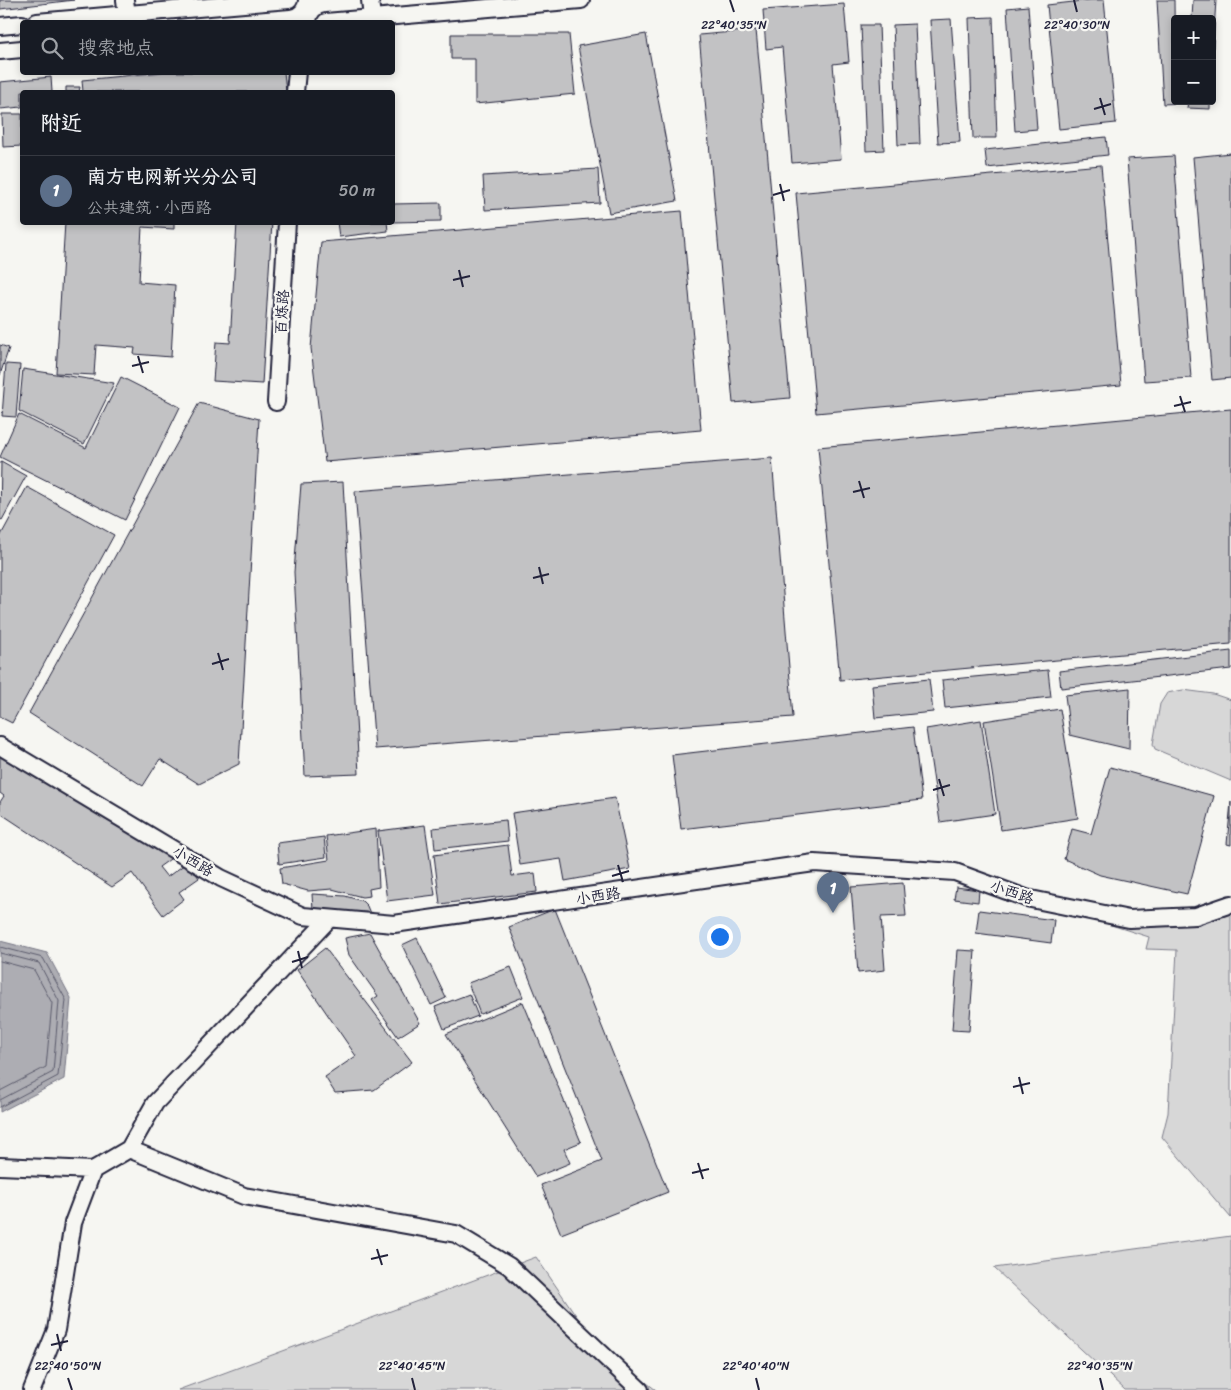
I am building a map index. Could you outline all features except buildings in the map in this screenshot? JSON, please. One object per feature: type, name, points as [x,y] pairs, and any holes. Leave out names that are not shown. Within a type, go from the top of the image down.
[{"type":"street","points":[[55,20],[127,12],[289,0]]},
{"type":"street","points":[[370,0],[372,18]]},
{"type":"street","points":[[372,18],[366,19],[581,0]]},
{"type":"street","points":[[349,20],[372,18]]},
{"type":"street","points":[[0,26],[20,24]]},
{"type":"street","points":[[0,51],[20,49]]},
{"type":"street","points":[[296,90],[297,75]]},
{"type":"street","name":"百炼路","points":[[276,402],[287,225]]},
{"type":"street","name":"小西路","points":[[0,746],[222,878],[303,916],[394,924],[814,863],[955,872],[1026,898],[1129,920],[1196,916],[1231,904]]},
{"type":"street","points":[[0,1166],[93,1170],[129,1149],[154,1103],[329,919]]},
{"type":"street","points":[[129,1149],[244,1196],[456,1234],[509,1266],[640,1390]]},
{"type":"street","points":[[32,1390],[56,1330],[73,1224],[93,1170]]},
{"type":"shaded area","points":[[1183,690],[1213,694],[1231,700],[1231,781],[1155,749],[1153,744],[1160,704],[1167,693]]},
{"type":"shaded area","points":[[1026,898],[1129,919],[1231,904],[1231,1218],[1162,1137],[1168,1113],[1177,950],[1146,949],[1149,937]]},
{"type":"shaded area","points":[[1231,1236],[1231,1390],[1125,1390],[994,1268]]},
{"type":"shaded area","points":[[536,1257],[595,1343],[656,1390],[178,1390]]},
{"type":"water","points":[[0,941],[47,953],[71,998],[64,1079],[0,1112]]},
{"type":"place","name":"南方电网新兴分公司","points":[[833,913]]}]
